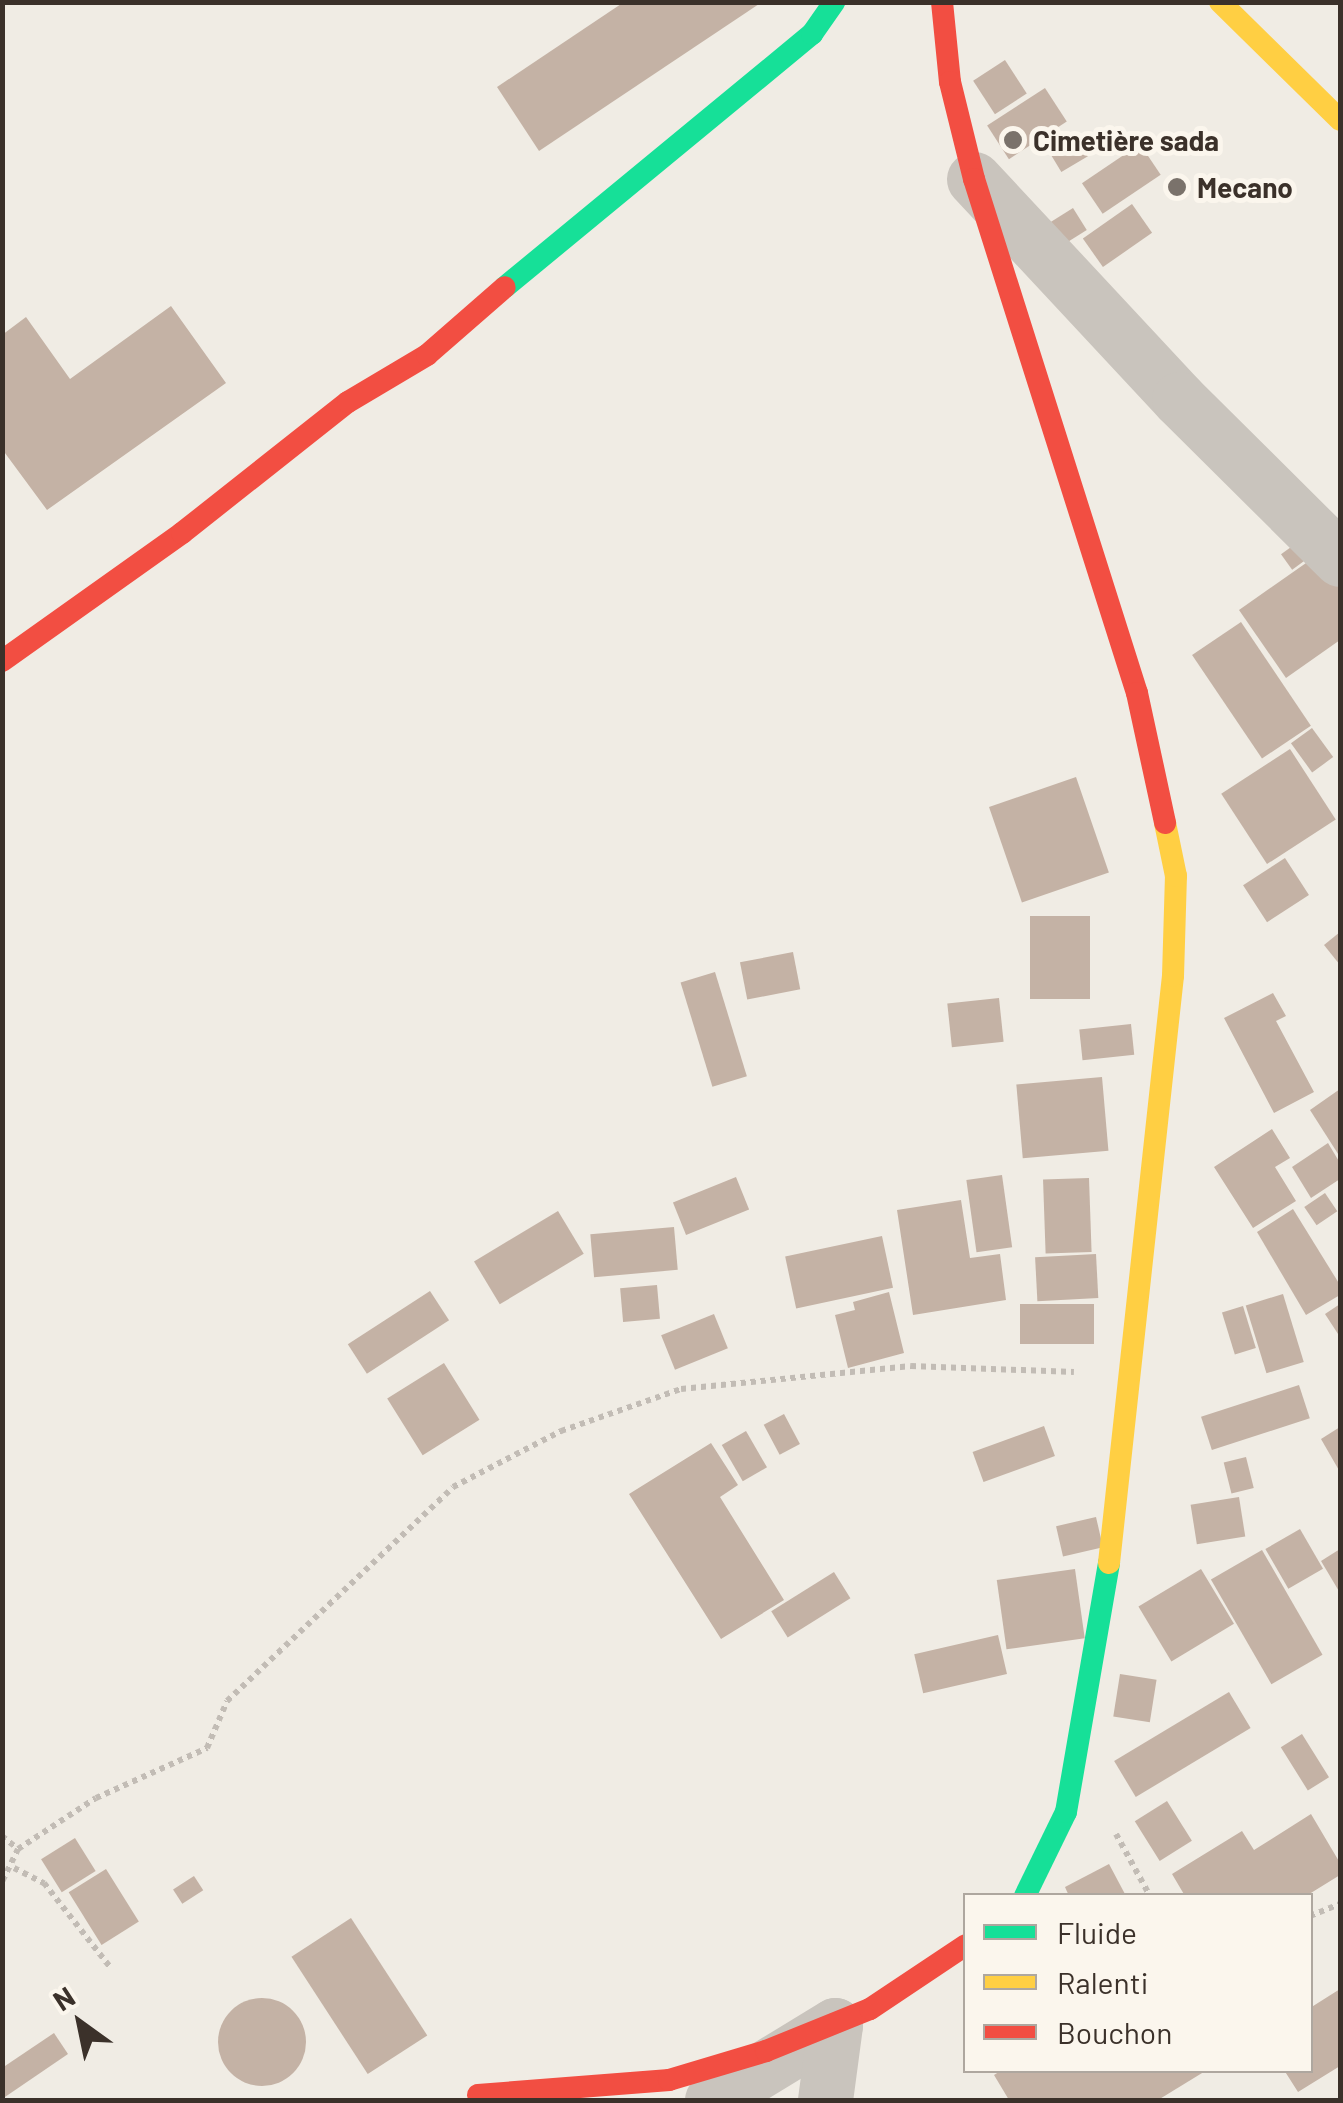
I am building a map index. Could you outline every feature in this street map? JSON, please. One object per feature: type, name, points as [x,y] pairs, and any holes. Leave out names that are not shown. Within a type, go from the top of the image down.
[{"type":"main road","points":[[2,661],[182,533],[348,402],[427,355],[594,207],[675,152],[812,34],[834,2]]},
{"type":"main road","points":[[942,2],[950,82],[974,179],[1137,693],[1176,876],[1173,976],[1150,1145],[1110,1556],[1066,1812],[1026,1893]]},
{"type":"main road","points":[[1220,2],[1340,120]]},
{"type":"main road","points":[[478,2096],[670,2080],[835,2025],[899,1994],[963,1948]]},
{"type":"street","points":[[974,179],[1340,558]]},
{"type":"street","points":[[712,2100],[835,2025]]},
{"type":"street","points":[[825,2100],[835,2025]]},
{"type":"path","points":[[2,1882],[14,1868],[18,1848],[96,1798],[207,1748],[227,1702],[453,1487],[561,1431],[681,1389],[772,1379],[910,1366],[1130,1372]]},
{"type":"path","points":[[2,1836],[18,1848]]},
{"type":"path","points":[[14,1868],[44,1883],[110,1967]]},
{"type":"path","points":[[1313,1915],[1340,1904]]},
{"type":"building","points":[[624,2],[762,2],[539,151],[497,87]]},
{"type":"building","points":[[1005,60],[1027,94],[995,114],[973,81]]},
{"type":"building","points":[[1045,88],[1067,122],[1009,159],[987,126]]},
{"type":"building","points":[[1074,133],[1088,156],[1061,172],[1047,149]]},
{"type":"building","points":[[1140,144],[1161,175],[1103,214],[1082,183]]},
{"type":"building","points":[[1132,204],[1152,233],[1103,267],[1083,238]]},
{"type":"building","points":[[1073,208],[1087,230],[1060,246],[1047,224]]},
{"type":"building","points":[[171,306],[226,383],[47,510],[2,449],[2,335],[26,317],[70,379]]},
{"type":"building","points":[[1298,542],[1309,557],[1292,570],[1281,554]]},
{"type":"building","points":[[1326,549],[1340,570],[1340,640],[1286,678],[1239,610]]},
{"type":"building","points":[[1241,622],[1311,726],[1262,759],[1192,655]]},
{"type":"building","points":[[1312,728],[1333,757],[1312,772],[1291,743]]},
{"type":"building","points":[[1290,749],[1336,819],[1267,864],[1221,794]]},
{"type":"building","points":[[1076,777],[1109,872],[1022,902],[989,807]]},
{"type":"building","points":[[1285,858],[1309,895],[1267,922],[1243,885]]},
{"type":"building","points":[[1030,916],[1090,916],[1090,999],[1030,999]]},
{"type":"building","points":[[1340,932],[1340,965],[1324,945]]},
{"type":"building","points":[[793,952],[800,989],[747,1000],[740,962]]},
{"type":"building","points":[[715,972],[747,1076],[712,1087],[681,983]]},
{"type":"building","points":[[1273,993],[1286,1016],[1276,1021],[1314,1092],[1274,1113],[1224,1018]]},
{"type":"building","points":[[999,998],[1004,1042],[952,1047],[947,1003]]},
{"type":"building","points":[[1131,1024],[1134,1055],[1083,1060],[1079,1029]]},
{"type":"building","points":[[1102,1077],[1108,1151],[1023,1158],[1016,1084]]},
{"type":"building","points":[[1340,1089],[1340,1157],[1310,1110]]},
{"type":"building","points":[[1272,1129],[1290,1158],[1275,1167],[1296,1201],[1253,1228],[1214,1167]]},
{"type":"building","points":[[1328,1143],[1340,1163],[1340,1179],[1311,1198],[1292,1167]]},
{"type":"building","points":[[1002,1175],[1012,1247],[977,1252],[966,1180]]},
{"type":"building","points":[[736,1177],[749,1209],[686,1235],[673,1202]]},
{"type":"building","points":[[1089,1178],[1092,1252],[1046,1254],[1043,1180]]},
{"type":"building","points":[[1325,1193],[1337,1211],[1317,1225],[1304,1207]]},
{"type":"building","points":[[961,1200],[970,1258],[1000,1254],[1006,1300],[913,1315],[897,1210]]},
{"type":"building","points":[[1293,1209],[1340,1285],[1340,1295],[1306,1315],[1257,1232]]},
{"type":"building","points":[[558,1211],[584,1254],[500,1304],[474,1261]]},
{"type":"building","points":[[674,1227],[678,1270],[594,1277],[590,1234]]},
{"type":"building","points":[[882,1236],[893,1288],[796,1308],[785,1257]]},
{"type":"building","points":[[1096,1254],[1098,1298],[1037,1301],[1035,1257]]},
{"type":"building","points":[[657,1285],[660,1319],[623,1322],[620,1288]]},
{"type":"building","points":[[430,1291],[449,1320],[367,1374],[348,1344]]},
{"type":"building","points":[[889,1292],[904,1353],[848,1368],[835,1315],[855,1310],[853,1302]]},
{"type":"building","points":[[1283,1294],[1304,1362],[1266,1373],[1246,1305]]},
{"type":"building","points":[[1020,1304],[1094,1304],[1094,1344],[1020,1344]]},
{"type":"building","points":[[1340,1304],[1340,1337],[1325,1314]]},
{"type":"building","points":[[1243,1306],[1256,1348],[1235,1355],[1222,1312]]},
{"type":"building","points":[[714,1314],[728,1348],[675,1370],[661,1335]]},
{"type":"building","points":[[444,1363],[480,1420],[423,1455],[387,1399]]},
{"type":"building","points":[[1299,1385],[1310,1418],[1212,1450],[1201,1417]]},
{"type":"building","points":[[784,1414],[800,1444],[780,1455],[764,1425]]},
{"type":"building","points":[[1044,1426],[1055,1456],[984,1482],[973,1452]]},
{"type":"building","points":[[1340,1427],[1340,1472],[1321,1439]]},
{"type":"building","points":[[746,1431],[767,1467],[743,1481],[722,1445]]},
{"type":"building","points":[[711,1443],[738,1485],[720,1497],[784,1600],[721,1639],[629,1494]]},
{"type":"building","points":[[1246,1457],[1254,1488],[1231,1494],[1224,1463]]},
{"type":"building","points":[[1239,1497],[1245,1537],[1197,1544],[1191,1505]]},
{"type":"building","points":[[1096,1517],[1103,1547],[1063,1556],[1056,1526]]},
{"type":"building","points":[[1300,1529],[1323,1569],[1288,1589],[1265,1549]]},
{"type":"building","points":[[1340,1549],[1340,1593],[1321,1561]]},
{"type":"building","points":[[1262,1550],[1322,1655],[1271,1684],[1211,1580]]},
{"type":"building","points":[[1075,1569],[1085,1638],[1007,1649],[997,1580]]},
{"type":"building","points":[[1201,1569],[1234,1624],[1171,1661],[1138,1607]]},
{"type":"building","points":[[834,1572],[850,1598],[788,1638],[771,1611]]},
{"type":"building","points":[[998,1635],[1007,1674],[923,1693],[914,1654]]},
{"type":"building","points":[[1120,1674],[1157,1680],[1150,1722],[1113,1716]]},
{"type":"building","points":[[1229,1692],[1251,1728],[1136,1797],[1114,1761]]},
{"type":"building","points":[[1302,1734],[1329,1777],[1308,1790],[1281,1747]]},
{"type":"building","points":[[1167,1801],[1192,1841],[1160,1861],[1135,1821]]},
{"type":"building","points":[[1311,1814],[1340,1863],[1340,1875],[1311,1893],[1183,1893],[1172,1874],[1242,1831],[1254,1850]]},
{"type":"building","points":[[75,1838],[96,1871],[62,1892],[41,1859]]},
{"type":"building","points":[[1109,1864],[1124,1893],[1068,1893],[1065,1887]]},
{"type":"building","points":[[106,1869],[139,1922],[102,1945],[69,1892]]},
{"type":"building","points":[[194,1876],[203,1890],[182,1904],[173,1890]]},
{"type":"building","points":[[351,1918],[427,2035],[368,2074],[291,1957]]},
{"type":"building","points":[[1340,1989],[1340,2066],[1298,2092],[1286,2073],[1313,2073],[1313,2006]]},
{"type":"building","points":[[253,1998],[271,1998],[287,2005],[299,2017],[306,2042],[299,2067],[287,2079],[271,2086],[253,2086],[237,2079],[225,2067],[218,2051],[218,2033],[225,2017],[237,2005]]},
{"type":"building","points":[[54,2033],[68,2054],[2,2099],[2,2068]]},
{"type":"building","points":[[1202,2073],[1158,2100],[1009,2100],[994,2075]]},
{"type":"traffic: fast","points":[[505,287],[812,34],[834,2]]},
{"type":"traffic: fast","points":[[1026,1893],[1066,1812],[1109,1563]]},
{"type":"traffic: slow","points":[[1220,2],[1340,120]]},
{"type":"traffic: slow","points":[[1109,1563],[1173,976],[1176,876],[1165,823]]},
{"type":"traffic: jam","points":[[942,2],[950,82],[974,179],[1137,693],[1165,823]]},
{"type":"traffic: jam","points":[[2,661],[182,533],[348,402],[427,355],[505,287]]},
{"type":"traffic: jam","points":[[478,2095],[669,2080],[766,2051],[870,2009],[963,1947]]},
{"type":"place","name":"Cimetière sada","points":[[1013,140]]},
{"type":"place","name":"Mecano","points":[[1177,187]]}]
